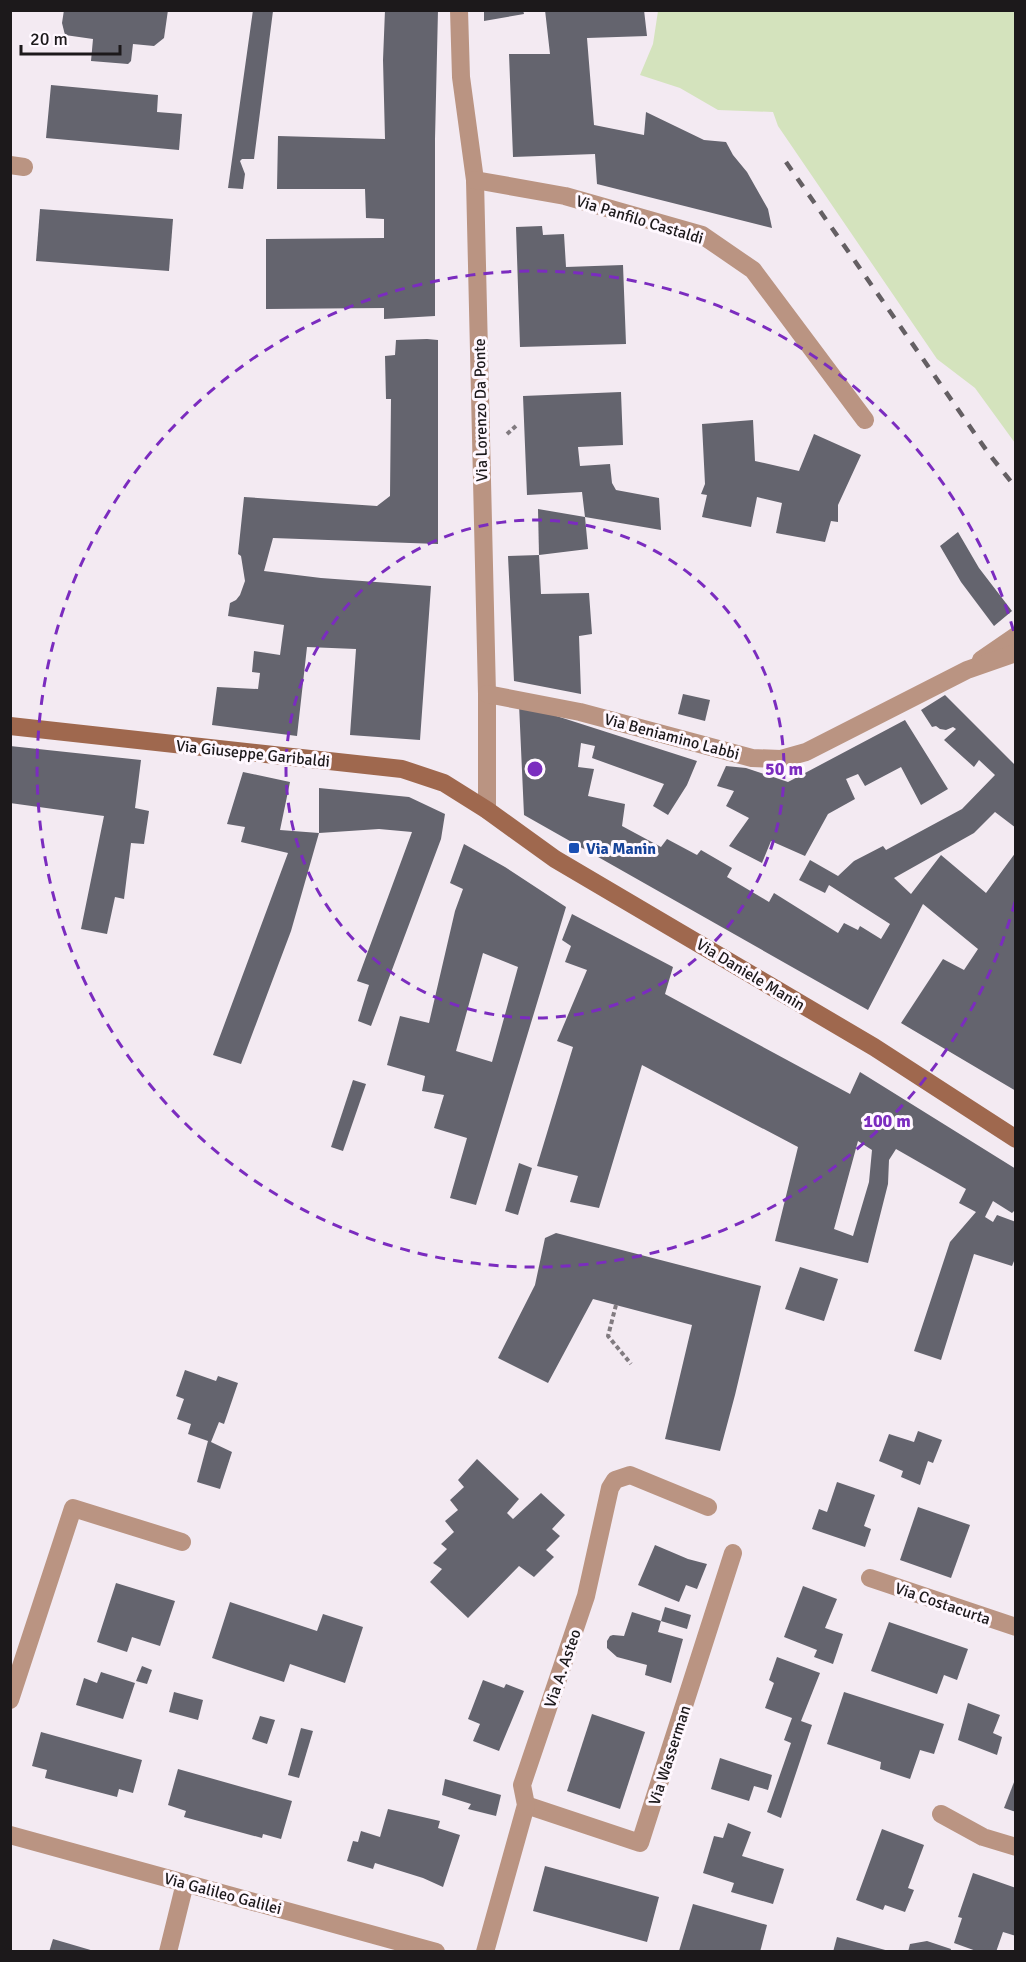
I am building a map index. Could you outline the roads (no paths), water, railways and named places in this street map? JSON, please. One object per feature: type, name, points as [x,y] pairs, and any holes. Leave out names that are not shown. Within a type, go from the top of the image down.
[{"type":"street","name":"Via Lorenzo Da Ponte","points":[[459,10],[461,77],[475,180],[487,694],[487,810]]},
{"type":"street","name":"Via Panfilo Castaldi","points":[[475,180],[565,196],[702,234],[753,270],[865,420]]},
{"type":"street","points":[[967,670],[1016,636]]},
{"type":"street","name":"Via Beniamino Labbi","points":[[487,694],[580,712],[752,758],[781,759],[806,752],[967,670],[1012,655]]},
{"type":"street","name":"Via Giuseppe Garibaldi","points":[[10,726],[402,769],[444,783],[487,810]]},
{"type":"street","name":"Via Daniele Manin","points":[[487,810],[555,858],[874,1047],[1016,1140]]},
{"type":"street","name":"Via A. Asteo","points":[[485,1952],[526,1805],[522,1785],[586,1596],[610,1488],[615,1480],[630,1475],[708,1507]]},
{"type":"street","points":[[10,1700],[73,1508],[182,1542]]},
{"type":"street","name":"Via Wasserman","points":[[526,1805],[640,1843],[733,1552]]},
{"type":"street","name":"Via Costacurta","points":[[870,1578],[1016,1627]]},
{"type":"street","points":[[941,1814],[983,1837],[1016,1847]]},
{"type":"street","name":"Via Galileo Galilei","points":[[10,1835],[436,1952]]},
{"type":"street","points":[[168,1952],[185,1882]]},
{"type":"railway","points":[[786,162],[989,454],[1016,488]]},
{"type":"place","name":"Via Manin","points":[[574,848]]}]
